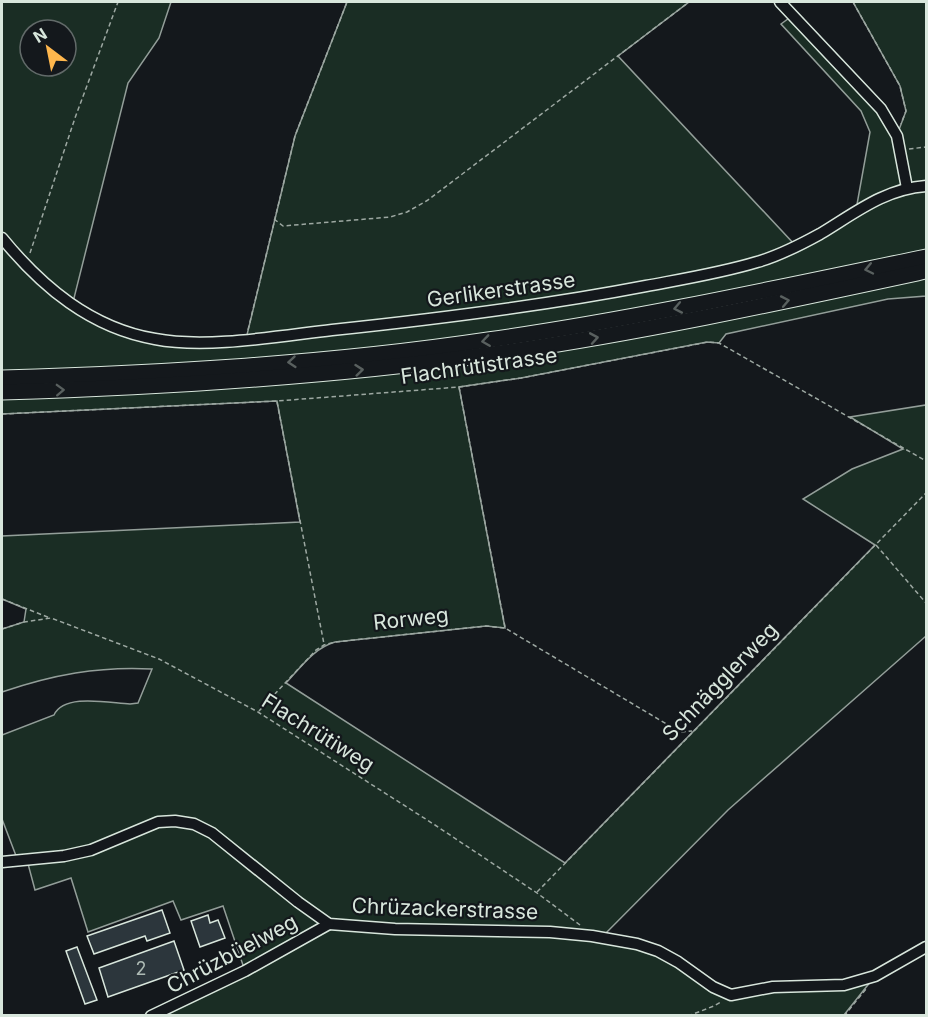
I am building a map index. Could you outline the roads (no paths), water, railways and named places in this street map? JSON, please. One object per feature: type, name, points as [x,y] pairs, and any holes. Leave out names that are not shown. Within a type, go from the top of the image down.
[{"type":"highway","points":[[2,378],[252,366],[334,359],[466,343],[669,310],[927,257]]},
{"type":"highway","points":[[2,392],[267,379],[450,360],[640,330],[927,271]]},
{"type":"street","points":[[780,2],[881,109],[897,136],[907,188]]},
{"type":"street","name":"Gerlikerstrasse","points":[[2,238],[26,265],[69,304],[96,320],[124,331],[155,339],[188,343],[411,322],[571,301],[711,274],[758,262],[796,247],[864,206],[907,188],[927,186]]},
{"type":"street","name":"Chrüzackerstrasse","points":[[2,862],[64,856],[91,850],[158,822],[175,820],[195,824],[212,833],[329,924],[395,929],[550,932],[592,936],[637,944],[658,951],[713,987],[731,994],[773,987],[844,985],[875,976],[927,947]]},
{"type":"street","name":"Chrüzbüelweg","points":[[152,1016],[245,971],[329,924]]}]
